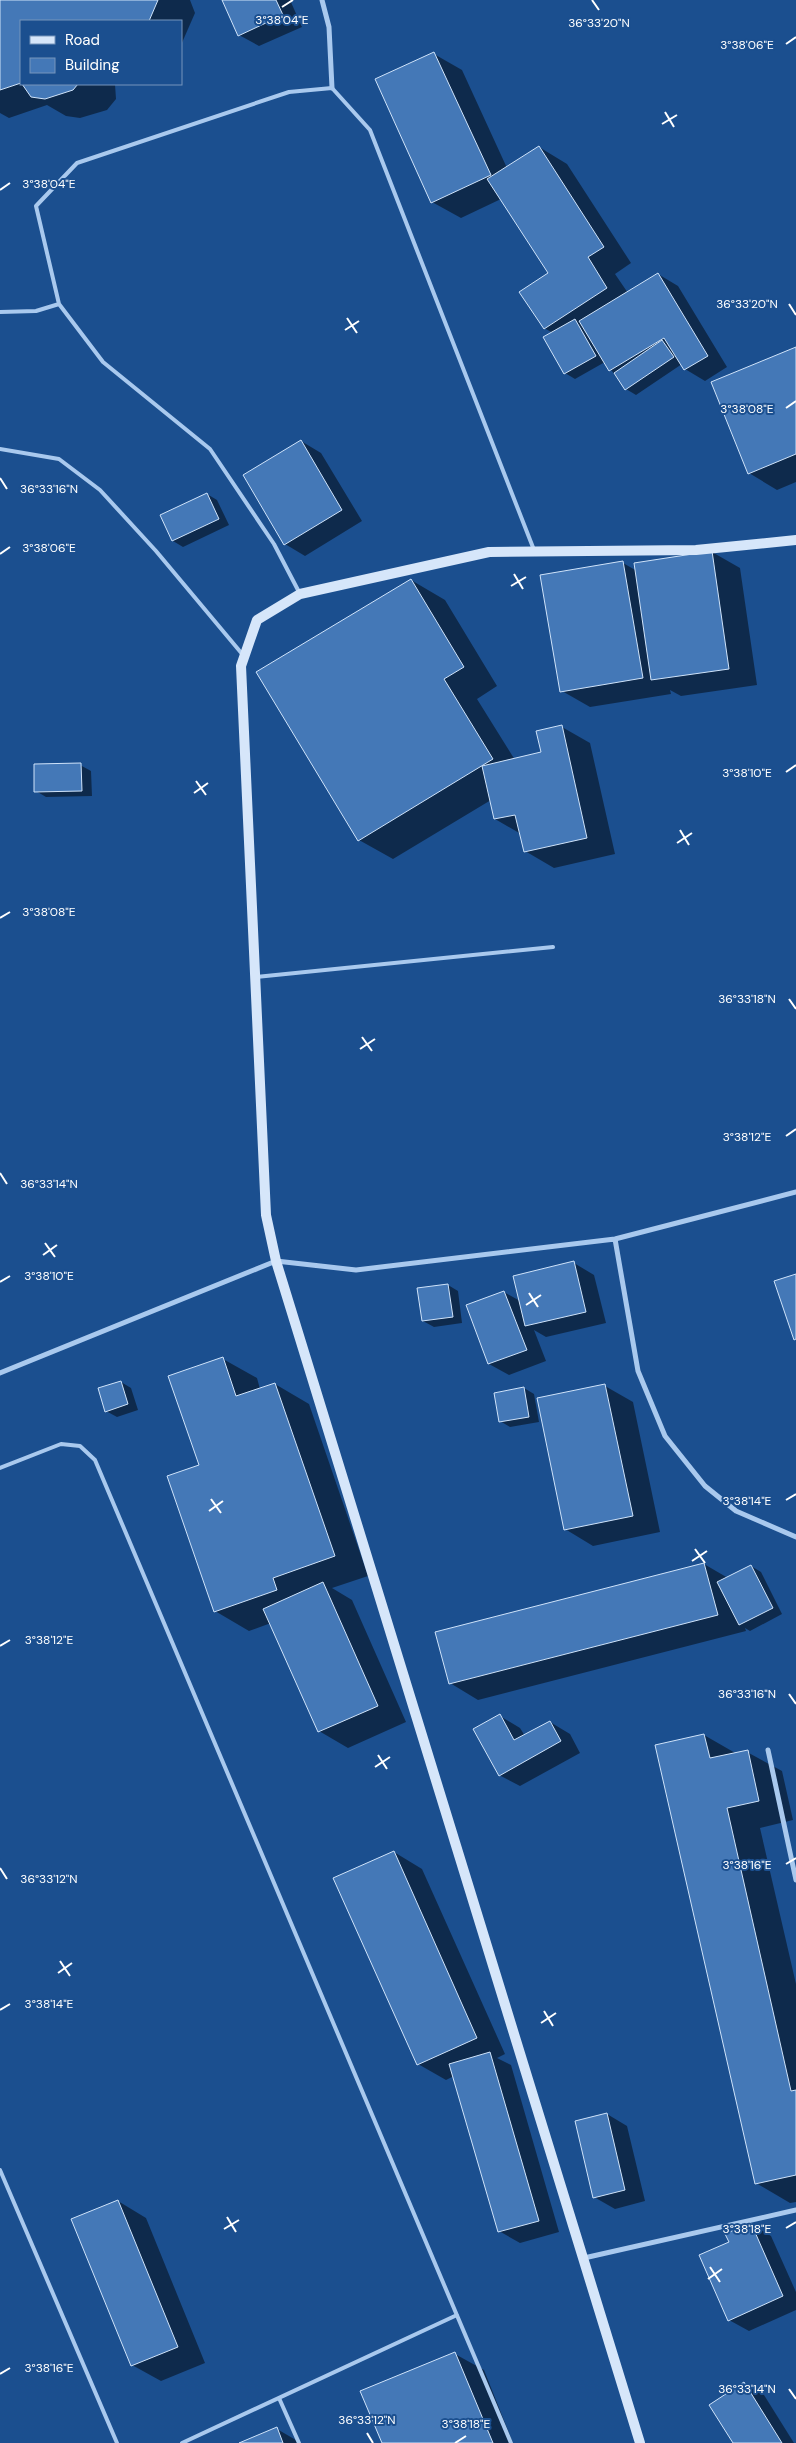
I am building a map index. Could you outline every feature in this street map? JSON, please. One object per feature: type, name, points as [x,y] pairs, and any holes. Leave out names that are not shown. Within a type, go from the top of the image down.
[{"type":"street","points":[[322,0],[330,27],[332,88]]},
{"type":"street","points":[[640,2443],[276,1261],[266,1215],[241,666],[257,620],[300,594],[489,552],[696,550],[796,540]]},
{"type":"street","points":[[0,1373],[276,1261],[356,1270],[616,1239],[796,1192]]},
{"type":"street","points":[[616,1239],[638,1371],[665,1436],[705,1486],[736,1511],[796,1537]]},
{"type":"street","points":[[768,1750],[796,1880]]},
{"type":"street","points":[[584,2258],[796,2210]]},
{"type":"lane","points":[[300,594],[274,544],[210,450],[104,362],[59,304],[36,206],[77,163],[289,92],[332,88],[370,130],[535,552]]},
{"type":"lane","points":[[0,312],[36,311],[59,304]]},
{"type":"lane","points":[[0,449],[60,459],[100,490],[156,551],[244,656]]},
{"type":"lane","points":[[256,977],[553,947]]},
{"type":"lane","points":[[0,1468],[61,1444],[80,1446],[95,1460],[510,2443]]},
{"type":"lane","points":[[0,2170],[117,2443]]},
{"type":"lane","points":[[182,2443],[457,2315]]},
{"type":"lane","points":[[279,2398],[299,2443]]},
{"type":"building","points":[[0,0],[158,0],[149,20],[20,20],[20,83],[0,90]]},
{"type":"building","points":[[222,0],[276,0],[283,15],[238,36]]},
{"type":"building","points":[[434,52],[491,175],[431,203],[375,79]]},
{"type":"building","points":[[23,85],[77,85],[73,90],[45,99],[31,97]]},
{"type":"building","points":[[539,146],[604,247],[588,257],[607,288],[544,329],[519,292],[548,273],[487,179]]},
{"type":"building","points":[[658,273],[708,356],[684,370],[664,338],[609,371],[579,321]]},
{"type":"building","points":[[575,319],[596,356],[564,374],[543,337]]},
{"type":"building","points":[[662,340],[674,357],[625,390],[614,373]]},
{"type":"building","points":[[796,347],[796,454],[748,474],[711,382]]},
{"type":"building","points":[[301,440],[342,510],[284,545],[243,475]]},
{"type":"building","points":[[207,493],[219,519],[172,541],[160,515]]},
{"type":"building","points":[[712,551],[729,669],[651,680],[634,563]]},
{"type":"building","points":[[623,561],[643,678],[560,692],[540,575]]},
{"type":"building","points":[[411,579],[464,667],[444,679],[493,759],[358,841],[256,672]]},
{"type":"building","points":[[562,725],[587,838],[524,852],[515,815],[494,819],[482,766],[541,752],[536,731]]},
{"type":"building","points":[[81,763],[82,791],[34,792],[34,764]]},
{"type":"building","points":[[574,1261],[586,1312],[525,1326],[513,1276]]},
{"type":"building","points":[[796,1274],[796,1339],[794,1340],[774,1281]]},
{"type":"building","points":[[448,1284],[453,1317],[422,1321],[417,1288]]},
{"type":"building","points":[[504,1291],[527,1350],[488,1364],[466,1305]]},
{"type":"building","points":[[223,1357],[236,1396],[275,1383],[335,1556],[273,1578],[277,1590],[214,1612],[167,1476],[199,1465],[168,1376]]},
{"type":"building","points":[[121,1381],[128,1404],[105,1412],[98,1388]]},
{"type":"building","points":[[605,1384],[633,1516],[564,1530],[537,1398]]},
{"type":"building","points":[[524,1387],[529,1417],[499,1422],[494,1393]]},
{"type":"building","points":[[704,1563],[718,1615],[449,1684],[435,1632]]},
{"type":"building","points":[[751,1565],[773,1608],[739,1625],[717,1582]]},
{"type":"building","points":[[323,1582],[378,1706],[318,1732],[263,1609]]},
{"type":"building","points":[[500,1714],[514,1740],[550,1721],[561,1741],[499,1776],[473,1729]]},
{"type":"building","points":[[704,1734],[710,1758],[748,1750],[759,1801],[727,1808],[791,2091],[796,2090],[796,2175],[755,2184],[655,1745]]},
{"type":"building","points":[[394,1851],[477,2038],[417,2065],[333,1878]]},
{"type":"building","points":[[490,2052],[539,2221],[498,2232],[449,2064]]},
{"type":"building","points":[[607,2113],[625,2190],[593,2198],[575,2121]]},
{"type":"building","points":[[118,2200],[178,2347],[131,2366],[71,2219]]},
{"type":"building","points":[[751,2223],[783,2296],[728,2321],[699,2255],[729,2242],[725,2234]]},
{"type":"building","points":[[455,2352],[493,2443],[382,2443],[360,2391]]},
{"type":"building","points":[[744,2382],[782,2443],[733,2443],[709,2405]]},
{"type":"building","points":[[277,2427],[283,2443],[239,2443]]}]
